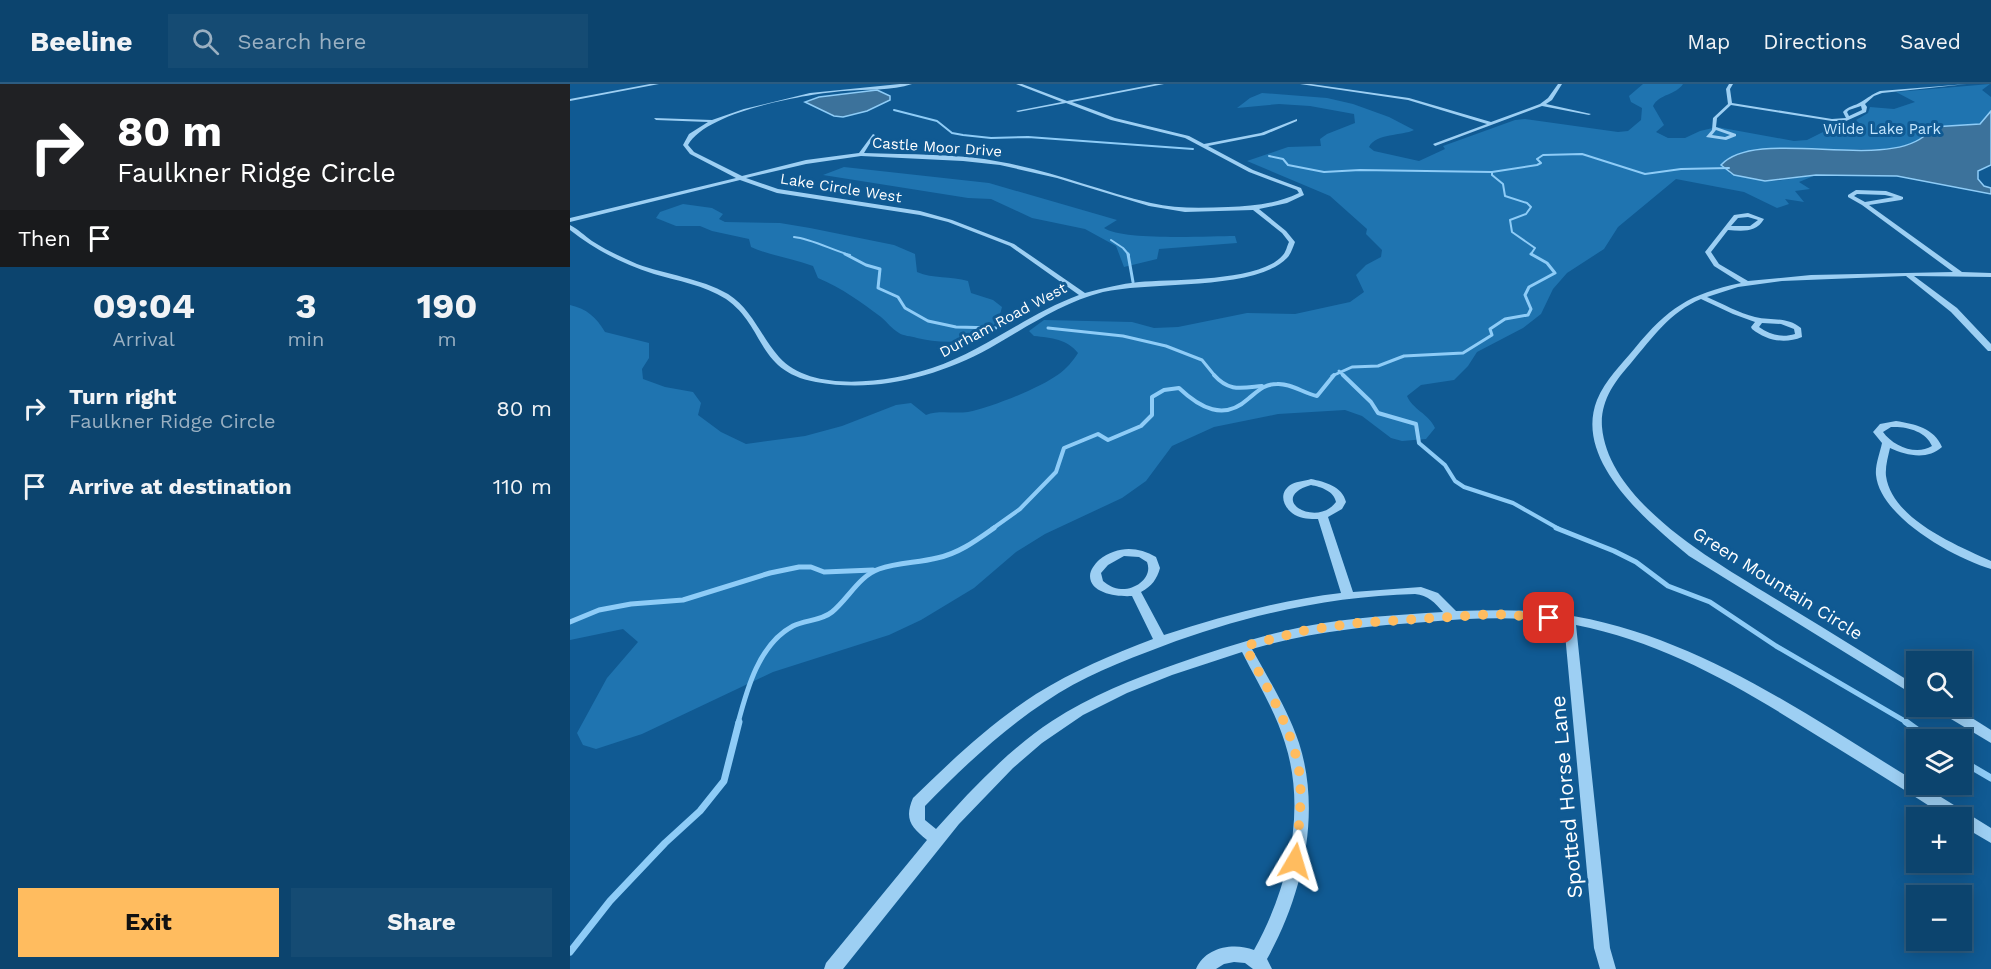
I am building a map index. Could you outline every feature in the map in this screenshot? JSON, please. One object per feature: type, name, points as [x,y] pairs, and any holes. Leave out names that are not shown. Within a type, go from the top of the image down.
[{"type":"street","points":[[570,100],[657,84]]},
{"type":"street","name":"Lake Circle West","points":[[910,84],[801,95],[713,121],[691,133],[687,137],[685,146],[692,153],[761,187],[920,213],[950,221],[1012,245],[1082,294]]},
{"type":"street","points":[[1018,84],[1113,119],[1177,134],[1205,145],[1271,131],[1295,120]]},
{"type":"street","points":[[1018,111],[1162,84]]},
{"type":"street","points":[[1302,84],[1409,99],[1491,124]]},
{"type":"street","points":[[1322,87],[1328,84]]},
{"type":"street","points":[[1435,145],[1542,105],[1550,99],[1560,84]]},
{"type":"street","points":[[1730,104],[1728,89],[1731,84]]},
{"type":"street","points":[[1926,84],[1935,87]]},
{"type":"street","points":[[1848,118],[1845,112],[1847,109],[1862,104],[1878,92],[1965,84]]},
{"type":"street","points":[[1714,128],[1734,135],[1726,139],[1709,137],[1708,134],[1714,128],[1715,115],[1730,104],[1844,120],[1864,111],[1865,107],[1862,104]]},
{"type":"street","points":[[1542,105],[1589,114]]},
{"type":"street","points":[[656,119],[713,121]]},
{"type":"street","points":[[861,154],[873,135]]},
{"type":"street","name":"Castle Moor Drive","points":[[570,220],[816,159],[861,154],[955,158],[1000,163],[1167,208],[1205,210],[1254,208],[1285,202],[1302,194],[1299,189],[1251,171],[1205,145]]},
{"type":"street","points":[[1864,204],[1876,201],[1896,201],[1901,198],[1886,193],[1851,194],[1850,196],[1959,273]]},
{"type":"street","name":"Durham Road West","points":[[570,227],[599,249],[623,261],[720,293],[741,308],[750,318],[783,366],[801,376],[829,382],[876,382],[932,371],[970,355],[1044,311],[1082,294],[1141,284],[1227,278],[1271,267],[1288,255],[1292,242],[1284,232],[1254,208]]},
{"type":"street","points":[[1727,228],[1754,228],[1758,226],[1761,219],[1738,215],[1727,224],[1727,228],[1708,252],[1721,269],[1746,283]]},
{"type":"street","points":[[1906,273],[1954,310],[1991,349]]},
{"type":"street","name":"Green Mountain Circle","points":[[1906,685],[1693,553],[1634,501],[1608,465],[1598,432],[1597,417],[1606,391],[1668,314],[1700,296],[1746,283],[1788,278],[1906,273],[1991,275]]},
{"type":"street","points":[[1700,296],[1759,321],[1770,319],[1786,322],[1797,328],[1799,335],[1790,338],[1772,336],[1755,327],[1759,321]]},
{"type":"street","points":[[1896,424],[1908,426],[1929,435],[1937,447],[1932,451],[1917,453],[1887,443],[1878,432],[1881,427],[1896,424]]},
{"type":"street","points":[[1887,443],[1881,474],[1883,485],[1897,506],[1917,525],[1937,539],[1991,565]]},
{"type":"street","points":[[1311,482],[1336,490],[1340,498],[1339,505],[1332,512],[1322,515],[1295,512],[1289,507],[1286,499],[1288,493],[1294,487],[1311,482]]},
{"type":"street","points":[[1322,515],[1348,595]]},
{"type":"street","points":[[1123,552],[1134,552],[1152,559],[1156,566],[1155,575],[1148,584],[1135,591],[1118,593],[1107,590],[1099,584],[1096,577],[1098,568],[1113,555],[1123,552]]},
{"type":"street","points":[[1135,591],[1161,642]]},
{"type":"street","points":[[938,840],[917,823],[918,802],[982,740],[1044,696],[1118,658],[1230,619],[1348,595],[1423,591],[1440,600],[1453,616]]},
{"type":"street","points":[[832,969],[938,840],[1014,758],[1067,718],[1131,685],[1245,646],[1328,627],[1453,616],[1527,615],[1604,627],[1642,639],[1718,670],[1757,691],[1943,807]]},
{"type":"street","name":"Spotted Horse Lane","points":[[1570,621],[1602,948],[1608,969]]},
{"type":"street","points":[[1204,969],[1225,953],[1240,952],[1260,964],[1282,911],[1295,861],[1300,822],[1300,777],[1292,744],[1280,713],[1245,646]]},
{"type":"street","points":[[1959,717],[1991,737]]},
{"type":"street","points":[[1972,825],[1991,836]]},
{"type":"green space","name":"Wilde Lake Park","points":[[1643,84],[1683,84],[1680,88],[1659,99],[1653,106],[1664,125],[1656,132],[1668,138],[1685,138],[1717,127],[1794,141],[1807,140],[1827,130],[1858,125],[1856,120],[1868,113],[1870,107],[1894,109],[1915,102],[1896,92],[1990,84],[1982,90],[1991,97],[1991,111],[1980,124],[1932,127],[1917,142],[1892,149],[1761,150],[1733,157],[1729,173],[1734,175],[1776,181],[1816,175],[1799,182],[1810,189],[1795,191],[1804,202],[1785,199],[1789,204],[1777,208],[1744,192],[1676,179],[1618,227],[1604,249],[1567,273],[1553,289],[1541,314],[1523,328],[1477,352],[1468,366],[1454,380],[1421,385],[1407,396],[1435,428],[1426,439],[1402,441],[1391,438],[1362,416],[1345,410],[1278,414],[1214,427],[1172,446],[1146,481],[1122,498],[1045,534],[1016,552],[974,588],[921,620],[889,635],[773,672],[642,734],[596,749],[583,745],[577,733],[607,678],[638,642],[623,629],[570,640],[570,305],[590,314],[605,332],[649,343],[649,358],[642,369],[643,379],[665,387],[693,392],[701,403],[698,415],[721,432],[746,444],[805,436],[842,426],[896,405],[911,403],[926,415],[968,412],[1028,391],[1059,374],[1072,362],[1078,353],[1074,348],[1064,342],[1034,336],[1029,331],[1044,320],[1132,322],[1154,328],[1178,327],[1247,313],[1295,314],[1350,302],[1364,292],[1356,275],[1366,265],[1381,257],[1382,250],[1366,234],[1367,229],[1330,196],[1247,161],[1288,147],[1321,146],[1320,139],[1327,134],[1355,123],[1354,114],[1310,106],[1279,104],[1237,108],[1250,98],[1262,93],[1327,98],[1353,104],[1389,117],[1414,130],[1377,139],[1369,147],[1374,151],[1419,161],[1445,149],[1443,146],[1515,120],[1525,119],[1618,132],[1628,131],[1641,120],[1642,108],[1631,102],[1629,96]]},
{"type":"green space","points":[[844,167],[989,183],[1117,220],[1104,228],[1129,235],[1235,236],[1237,243],[1159,249],[1157,259],[1124,267],[1116,246],[1085,229],[1032,218],[991,199],[968,198],[823,175]]},
{"type":"green space","points":[[683,204],[712,208],[723,214],[719,219],[725,222],[780,223],[894,245],[915,254],[917,272],[929,276],[968,281],[971,293],[993,300],[1002,307],[997,320],[990,329],[968,340],[942,342],[903,335],[859,301],[818,278],[813,266],[751,247],[749,239],[700,226],[676,226],[656,218],[660,212]]},
{"type":"shaded area","points":[[877,90],[890,96],[890,100],[867,111],[843,117],[834,116],[805,102],[819,97]]},
{"type":"shaded area","points":[[1991,111],[1991,165],[1978,171],[1978,179],[1984,186],[1991,188],[1991,194],[1897,176],[1816,175],[1765,181],[1734,175],[1721,165],[1738,154],[1761,149],[1878,150],[1903,146],[1923,137],[1922,133],[1932,127],[1980,124]]},
{"type":"waterway","points":[[894,110],[937,121],[952,133],[963,135],[991,138],[1028,137],[1193,149]]},
{"type":"waterway","points":[[1492,172],[1537,165],[1541,163],[1537,159],[1543,155],[1582,154],[1645,174],[1681,169],[1729,168]]},
{"type":"waterway","points":[[1269,156],[1283,159],[1288,165],[1324,172],[1360,170],[1492,172]]},
{"type":"waterway","points":[[1492,172],[1492,175],[1503,184],[1505,196],[1527,203],[1531,207],[1526,214],[1510,220],[1512,232],[1535,248],[1531,254]]},
{"type":"waterway","points":[[794,237],[850,255]]},
{"type":"waterway","points":[[1111,240],[1129,255]]},
{"type":"waterway","points":[[845,254],[866,265],[880,269],[878,288],[898,297],[905,308],[928,321],[956,327],[996,328]]},
{"type":"waterway","points":[[1128,254],[1133,282]]},
{"type":"waterway","points":[[1340,372],[1352,367],[1378,366],[1404,356],[1463,353],[1492,335],[1490,329],[1505,319],[1528,315],[1531,309],[1525,295],[1529,287],[1555,273],[1547,263],[1531,254]]},
{"type":"waterway","points":[[1048,328],[1123,336],[1166,346],[1202,360],[1215,375]]},
{"type":"waterway","points":[[1334,375],[1340,372]]},
{"type":"waterway","points":[[1215,375],[1225,384],[1236,388],[1262,386]]},
{"type":"waterway","points":[[992,529],[1020,509],[1056,472],[1064,448],[1098,434],[1108,440],[1141,426],[1152,415],[1152,397],[1164,390],[1179,388],[1204,406],[1221,410],[1239,406],[1261,388],[1272,384],[1287,385],[1317,396],[1334,375]]},
{"type":"waterway","points":[[1343,375],[1371,402],[1378,413],[1416,424],[1419,443],[1445,465],[1455,481],[1464,487],[1513,503],[1559,529]]},
{"type":"waterway","points":[[738,723],[756,668],[771,644],[781,634],[793,626],[832,612],[872,572],[886,567],[945,556],[967,546],[994,528]]},
{"type":"waterway","points":[[1556,528],[1614,551],[1636,562],[1668,586],[1710,602],[1776,646],[1908,723]]},
{"type":"waterway","points":[[570,622],[599,610],[631,604],[683,600],[770,573],[799,567],[811,567],[824,572],[873,570]]},
{"type":"waterway","points":[[570,952],[610,901],[665,843],[700,811],[724,781],[739,722]]},
{"type":"waterway","points":[[1906,722],[1916,729]]},
{"type":"waterway","points":[[1972,767],[1991,778]]},
{"type":"route","points":[[1295,861],[1300,822],[1300,777],[1292,744],[1280,713],[1245,646],[1307,630],[1358,623],[1495,614],[1549,618]]}]
